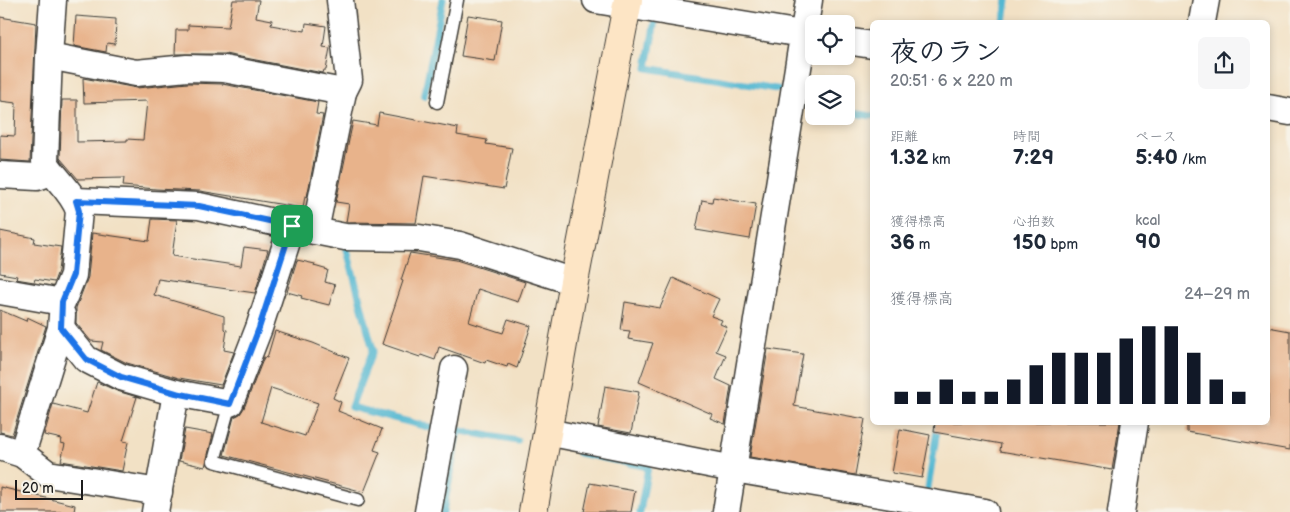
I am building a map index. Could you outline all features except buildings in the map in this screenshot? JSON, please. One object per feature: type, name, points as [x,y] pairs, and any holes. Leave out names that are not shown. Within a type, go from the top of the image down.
[{"type":"street","points":[[53,0],[45,162],[51,172],[76,201],[79,211],[73,275],[62,302],[61,328],[11,451],[48,474],[157,502],[176,393]]},
{"type":"street","points":[[61,328],[86,359],[121,377],[176,393],[230,404],[259,328],[304,229],[342,92],[349,80],[340,0]]},
{"type":"street","points":[[596,0],[627,3],[805,34]]},
{"type":"street","points":[[809,0],[809,15]]},
{"type":"street","points":[[1202,20],[1206,0]]},
{"type":"street","points":[[533,512],[627,3]]},
{"type":"street","points":[[855,42],[870,45]]},
{"type":"street","points":[[726,512],[805,53]]},
{"type":"street","points":[[49,56],[136,73],[187,68],[224,68],[342,92]]},
{"type":"street","points":[[1270,108],[1290,112]]},
{"type":"street","points":[[0,174],[37,177],[51,172]]},
{"type":"street","points":[[76,201],[199,206],[345,238],[419,238],[460,245],[574,282]]},
{"type":"street","points":[[0,291],[62,302]]},
{"type":"street","points":[[428,512],[454,369]]},
{"type":"street","points":[[1121,512],[1136,425]]},
{"type":"street","points":[[547,432],[734,469],[985,512]]},
{"type":"lane","points":[[437,102],[457,0]]},
{"type":"lane","points":[[230,404],[214,461],[358,500]]},
{"type":"waterway","points":[[424,96],[443,0]]},
{"type":"waterway","points":[[1004,20],[1007,0]]},
{"type":"waterway","points":[[655,20],[647,68],[783,90]]},
{"type":"waterway","points":[[855,113],[870,116]]},
{"type":"waterway","points":[[345,242],[373,350],[351,407],[432,428]]},
{"type":"waterway","points":[[928,488],[938,425]]},
{"type":"waterway","points":[[456,430],[517,441]]},
{"type":"waterway","points":[[443,512],[459,430]]},
{"type":"waterway","points":[[579,453],[648,467],[640,512]]},
{"type":"route","points":[[76,201],[199,206],[292,226],[259,328],[230,404],[176,393],[121,377],[86,359],[61,328],[62,302],[73,275],[78,239],[79,211],[76,201]]}]
